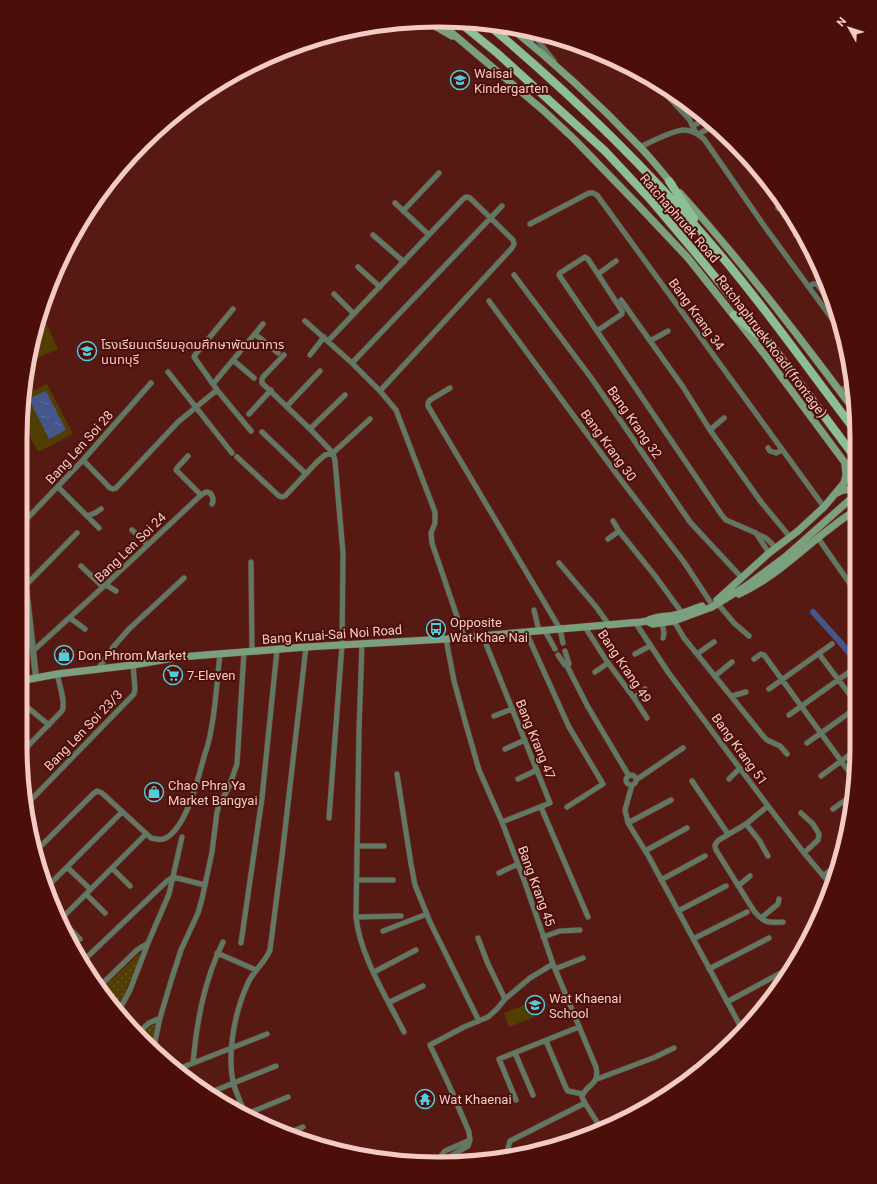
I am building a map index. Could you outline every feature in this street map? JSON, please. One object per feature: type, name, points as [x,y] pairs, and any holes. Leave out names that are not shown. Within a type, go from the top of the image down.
[{"type":"main road","points":[[436,27],[463,42]]},
{"type":"main road","name":"Ratchaphruek Road (frontage)","points":[[445,27],[539,106],[574,139],[688,258],[765,355],[850,470]]},
{"type":"main road","name":"Ratchaphruek Road","points":[[467,28],[498,53],[605,151],[664,215],[775,350],[850,451]]},
{"type":"main road","name":"Ratchaphruek Road","points":[[496,32],[565,92],[660,187],[706,238],[754,297],[849,423]]},
{"type":"main road","name":"Ratchaphruek Road (frontage)","points":[[520,35],[562,71],[640,147],[715,232],[758,285],[848,402]]},
{"type":"main road","points":[[528,37],[531,44]]},
{"type":"main road","points":[[670,181],[706,238]]},
{"type":"main road","points":[[734,315],[775,350]]},
{"type":"main road","points":[[717,602],[769,554],[798,531],[824,507],[844,483],[846,475],[844,462]]},
{"type":"main road","points":[[832,497],[842,490],[850,490]]},
{"type":"main road","name":"Bang Kruai-Sai Noi Road","points":[[754,578],[783,555],[850,496]]},
{"type":"main road","name":"Bang Kruai-Sai Noi Road","points":[[647,621],[653,624],[674,621],[706,610],[785,557],[850,500]]},
{"type":"main road","points":[[717,602],[731,598],[779,571],[818,538],[850,515]]},
{"type":"main road","name":"Bang Kruai-Sai Noi Road","points":[[27,679],[180,657],[306,647],[446,639],[647,621],[652,618],[682,613],[717,602]]},
{"type":"street","points":[[537,39],[562,71]]},
{"type":"street","points":[[669,98],[686,115],[697,133],[704,139],[765,227],[832,319]]},
{"type":"street","points":[[693,126],[701,121]]},
{"type":"street","points":[[640,147],[668,134],[683,130],[697,133],[709,128]]},
{"type":"street","points":[[403,211],[438,173]]},
{"type":"street","name":"Bang Krang 34","points":[[530,224],[589,193],[597,195],[824,507]]},
{"type":"street","points":[[310,355],[354,314],[463,199],[466,197],[470,198],[513,240],[514,244],[512,248],[380,391]]},
{"type":"street","points":[[395,203],[429,235]]},
{"type":"street","points":[[352,363],[502,206]]},
{"type":"street","points":[[373,235],[404,262]]},
{"type":"street","points":[[597,331],[622,314],[622,311],[588,259],[585,257],[559,275],[723,517],[726,520],[766,538],[776,548]]},
{"type":"street","points":[[598,274],[616,261]]},
{"type":"street","points":[[358,267],[380,287]]},
{"type":"street","name":"Bang Krang 32","points":[[514,276],[592,379],[690,522],[742,578]]},
{"type":"street","points":[[809,287],[813,284],[817,284],[823,292]]},
{"type":"street","points":[[334,294],[354,314]]},
{"type":"street","points":[[621,300],[683,387],[710,430],[761,502],[790,537]]},
{"type":"street","name":"Bang Krang 30","points":[[489,301],[684,562],[734,623],[749,636]]},
{"type":"street","points":[[233,309],[194,357],[213,384],[251,431]]},
{"type":"street","points":[[305,321],[352,363],[380,391],[396,410],[435,512],[435,523],[431,533],[432,543],[464,637]]},
{"type":"street","points":[[213,384],[263,324]]},
{"type":"street","points":[[650,341],[668,331]]},
{"type":"street","points":[[256,334],[278,353]]},
{"type":"street","points":[[284,355],[262,379],[262,383],[271,390],[333,453],[335,461],[343,553],[342,645],[330,818]]},
{"type":"street","points":[[233,360],[254,378]]},
{"type":"street","points":[[287,406],[320,371]]},
{"type":"street","points":[[168,372],[232,453]]},
{"type":"street","name":"Bang Len Soi 28","points":[[27,519],[83,460],[151,383]]},
{"type":"street","points":[[840,392],[846,387]]},
{"type":"street","points":[[450,388],[430,400],[428,406],[560,629],[563,643]]},
{"type":"street","points":[[83,460],[110,488],[116,488],[178,422],[218,390]]},
{"type":"street","points":[[249,414],[271,390]]},
{"type":"street","points":[[310,429],[345,395]]},
{"type":"street","points":[[710,430],[724,418]]},
{"type":"street","points":[[237,456],[279,496],[282,497],[285,496],[305,473],[321,458],[333,453],[370,419]]},
{"type":"street","points":[[262,432],[305,473]]},
{"type":"street","points":[[768,448],[770,451],[776,453],[782,450]]},
{"type":"street","points":[[188,456],[176,470],[201,495],[208,492],[214,501],[212,504]]},
{"type":"street","points":[[58,487],[99,528]]},
{"type":"street","name":"Bang Len Soi 24","points":[[33,651],[201,495]]},
{"type":"street","points":[[87,516],[101,509]]},
{"type":"street","points":[[613,521],[619,531],[656,577],[682,613]]},
{"type":"street","points":[[132,530],[148,545]]},
{"type":"street","points":[[608,539],[619,531]]},
{"type":"street","points":[[27,586],[77,533]]},
{"type":"street","points":[[756,533],[769,554]]},
{"type":"street","points":[[818,538],[850,584]]},
{"type":"street","points":[[251,562],[252,652]]},
{"type":"street","points":[[559,563],[597,608],[609,625]]},
{"type":"street","points":[[81,566],[104,586],[116,591]]},
{"type":"street","points":[[98,669],[114,646],[129,629],[184,578]]},
{"type":"street","points":[[27,596],[36,678]]},
{"type":"street","points":[[534,610],[542,631],[555,649]]},
{"type":"street","points":[[70,618],[85,629]]},
{"type":"street","points":[[674,621],[680,634],[764,737],[780,746],[787,754]]},
{"type":"street","name":"Bang Krang 51","points":[[635,622],[668,672],[768,806],[827,880]]},
{"type":"street","points":[[662,623],[664,633],[663,638]]},
{"type":"street","name":"Bang Krang 49","points":[[585,627],[608,663],[647,718]]},
{"type":"street","points":[[526,632],[569,727],[603,784],[567,807]]},
{"type":"street","name":"Bang Krang 47","points":[[484,635],[486,644],[550,802],[541,807]]},
{"type":"street","name":"Bang Krang 45","points":[[446,639],[454,681],[482,777],[502,822],[518,864],[554,967],[596,1067],[598,1074],[597,1079]]},
{"type":"street","points":[[697,654],[714,642]]},
{"type":"street","points":[[362,644],[358,730],[356,918],[359,935],[365,952],[404,1032]]},
{"type":"street","points":[[769,689],[832,644]]},
{"type":"street","points":[[635,654],[650,646]]},
{"type":"street","points":[[242,1107],[232,1073],[234,1028],[248,982],[266,958],[270,950],[306,647]]},
{"type":"street","points":[[241,943],[262,798],[277,650]]},
{"type":"street","points":[[155,1043],[160,1018],[181,950],[198,913],[212,852],[221,800],[237,764],[244,652]]},
{"type":"street","points":[[565,652],[569,664],[567,666]]},
{"type":"street","points":[[40,847],[96,792],[102,793],[151,838],[165,839],[176,828],[191,802],[212,730],[220,654]]},
{"type":"street","points":[[754,659],[763,654],[783,679],[849,771]]},
{"type":"street","points":[[819,654],[850,695]]},
{"type":"street","points":[[558,655],[564,665],[567,666],[588,707],[629,776],[633,776],[636,780]]},
{"type":"street","points":[[715,676],[732,662]]},
{"type":"street","points":[[595,672],[608,663]]},
{"type":"street","name":"Bang Len Soi 23/3","points":[[31,800],[134,694],[133,665]]},
{"type":"street","points":[[789,715],[850,671]]},
{"type":"street","points":[[27,747],[60,714],[64,708],[57,674]]},
{"type":"street","points":[[634,698],[646,689]]},
{"type":"street","points":[[732,696],[746,692]]},
{"type":"street","points":[[27,705],[49,725]]},
{"type":"street","points":[[494,716],[512,709]]},
{"type":"street","points":[[807,743],[850,712]]},
{"type":"street","points":[[505,749],[525,740]]},
{"type":"street","points":[[683,748],[636,780],[632,785],[624,810],[628,823],[645,851],[740,1025]]},
{"type":"street","points":[[820,776],[850,754]]},
{"type":"street","points":[[729,779],[740,768]]},
{"type":"street","points":[[518,779],[537,770]]},
{"type":"street","points":[[397,774],[410,864],[415,885],[427,914],[479,1021]]},
{"type":"street","points":[[629,776],[627,777],[626,782],[627,784],[632,785]]},
{"type":"street","points":[[692,781],[728,834]]},
{"type":"street","points":[[628,823],[671,800]]},
{"type":"street","points":[[834,809],[846,800]]},
{"type":"street","points":[[768,806],[746,824],[716,843],[715,846],[738,886],[761,918],[768,922],[784,922]]},
{"type":"street","points":[[502,822],[541,807],[588,917]]},
{"type":"street","points":[[51,883],[122,812]]},
{"type":"street","points":[[801,813],[814,824],[819,834],[818,840],[804,853]]},
{"type":"street","points":[[746,824],[759,840],[768,856]]},
{"type":"street","points":[[645,851],[687,828]]},
{"type":"street","points":[[64,917],[90,889],[146,834]]},
{"type":"street","points":[[120,1006],[126,998],[167,899],[182,837]]},
{"type":"street","points":[[357,846],[384,846]]},
{"type":"street","points":[[661,880],[705,856]]},
{"type":"street","points":[[498,873],[518,864]]},
{"type":"street","points":[[67,867],[90,889]]},
{"type":"street","points":[[112,868],[130,886]]},
{"type":"street","points":[[823,876],[830,870]]},
{"type":"street","points":[[738,886],[750,876]]},
{"type":"street","points":[[173,877],[205,885]]},
{"type":"street","points":[[86,958],[162,885],[173,877]]},
{"type":"street","points":[[357,880],[393,880]]},
{"type":"street","points":[[678,911],[726,886]]},
{"type":"street","points":[[86,894],[105,913]]},
{"type":"street","points":[[761,918],[778,904],[779,899]]},
{"type":"street","points":[[693,939],[747,912]]},
{"type":"street","points":[[383,931],[427,914]]},
{"type":"street","points":[[356,918],[401,916]]},
{"type":"street","points":[[68,926],[80,938]]},
{"type":"street","points":[[543,937],[560,931],[580,930]]},
{"type":"street","points":[[478,938],[488,964],[505,999]]},
{"type":"street","points":[[709,969],[769,938]]},
{"type":"street","points":[[193,1063],[197,1028],[206,984],[217,953],[223,942]]},
{"type":"street","points":[[103,983],[137,950],[148,943]]},
{"type":"street","points":[[374,972],[416,950]]},
{"type":"street","points":[[217,953],[256,970]]},
{"type":"street","points":[[450,1157],[468,1146],[470,1140],[469,1132],[450,1085],[430,1045],[488,1017],[505,999],[530,978],[554,967],[584,958]]},
{"type":"street","points":[[727,1002],[782,972]]},
{"type":"street","points":[[390,1002],[422,986]]},
{"type":"street","points":[[142,1030],[149,1023],[160,1018]]},
{"type":"street","points":[[516,1100],[499,1060],[579,1027]]},
{"type":"street","points":[[182,1067],[267,1034]]},
{"type":"street","points":[[546,1040],[568,1091],[583,1094]]},
{"type":"street","points":[[599,1125],[582,1097],[584,1092],[597,1079],[654,1058],[674,1048]]},
{"type":"street","points":[[515,1053],[533,1095]]},
{"type":"street","points":[[215,1091],[276,1066]]},
{"type":"street","points":[[251,1112],[288,1097]]},
{"type":"street","points":[[509,1150],[508,1148],[510,1141],[585,1103]]},
{"type":"street","points":[[294,1131],[304,1127]]},
{"type":"street","points":[[441,1157],[445,1151],[470,1140]]},
{"type":"shaded area","points":[[45,320],[58,349],[35,359]]},
{"type":"shaded area","points":[[47,384],[73,434],[38,452],[27,431],[30,392]]},
{"type":"shaded area","points":[[139,954],[140,958],[122,999],[118,1004],[105,986]]},
{"type":"shaded area","points":[[530,1003],[535,1017],[509,1027],[504,1013]]},
{"type":"shaded area","points":[[152,1025],[156,1025],[153,1041],[144,1032]]},
{"type":"water","points":[[46,391],[66,430],[49,439],[29,399]]},
{"type":"waterway","points":[[813,612],[850,654]]},
{"type":"place","name":"Waisai Kindergarten","points":[[460,80]]},
{"type":"place","name":"โรงเรียนเตรียมอุดมศึกษาพัฒนาการ นนทบุรี","points":[[87,351]]},
{"type":"place","name":"Opposite Wat Khae Nai","points":[[436,629]]},
{"type":"place","name":"Don Phrom Market","points":[[64,655]]},
{"type":"place","name":"7-Eleven","points":[[173,675]]},
{"type":"place","name":"Chao Phra Ya Market Bangyai","points":[[154,792]]},
{"type":"place","name":"Wat Khaenai School","points":[[535,1005]]},
{"type":"place","name":"Wat Khaenai","points":[[425,1099]]}]
